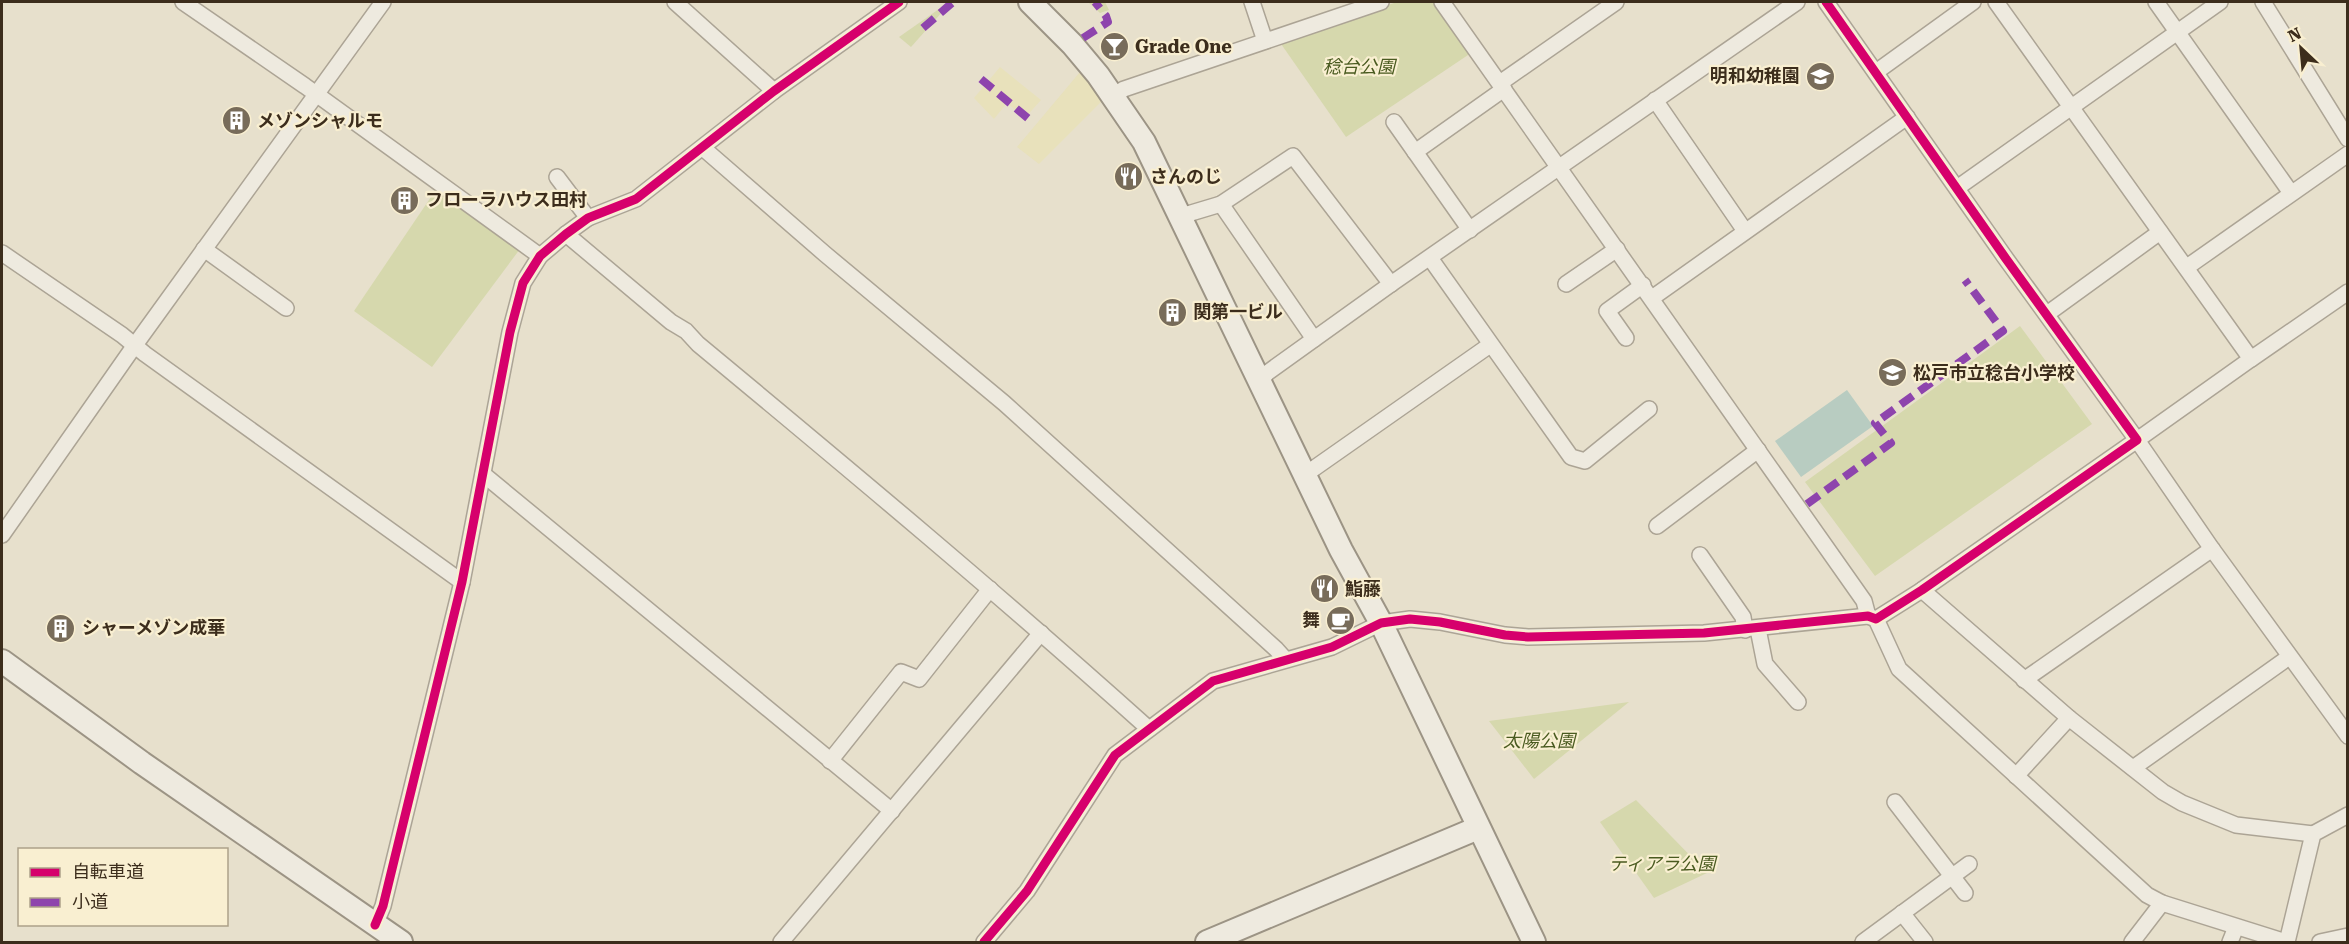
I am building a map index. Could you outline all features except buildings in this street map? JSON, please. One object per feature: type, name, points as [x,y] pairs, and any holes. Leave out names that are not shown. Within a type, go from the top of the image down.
[{"type":"street","points":[[183,2],[317,95],[540,256]]},
{"type":"street","points":[[2,535],[135,345],[383,2]]},
{"type":"street","points":[[675,2],[774,91]]},
{"type":"street","points":[[375,925],[382,906],[462,582],[515,310],[523,284],[540,256],[566,234],[588,218],[636,198],[774,91],[899,2]]},
{"type":"street","points":[[1030,2],[1083,56],[1114,95],[1144,142],[1261,380],[1341,550],[1381,623],[1534,942]]},
{"type":"street","points":[[1252,2],[1265,41]]},
{"type":"street","points":[[1114,95],[1124,89],[1376,2]]},
{"type":"street","points":[[1442,2],[1648,291],[1864,601],[1899,669],[2147,895],[2162,903],[2286,942],[2313,834]]},
{"type":"street","points":[[1415,152],[1616,2]]},
{"type":"street","points":[[1261,380],[1391,284],[1797,2]]},
{"type":"street","points":[[1826,2],[2212,549],[2348,736]]},
{"type":"street","points":[[1876,72],[1973,2]]},
{"type":"street","points":[[1996,2],[2251,359]]},
{"type":"street","points":[[2156,2],[2291,193]]},
{"type":"street","points":[[1957,188],[2220,2]]},
{"type":"street","points":[[2263,2],[2348,139]]},
{"type":"street","points":[[1655,100],[1745,231]]},
{"type":"street","points":[[1626,338],[1607,311],[1648,291],[1745,231],[1907,117]]},
{"type":"street","points":[[1394,122],[1470,230]]},
{"type":"street","points":[[703,148],[825,254],[1004,403],[1285,659]]},
{"type":"street","points":[[2187,267],[2348,154]]},
{"type":"street","points":[[1181,216],[1221,204],[1293,156],[1391,284]]},
{"type":"street","points":[[557,177],[588,218]]},
{"type":"street","points":[[1221,204],[1314,339]]},
{"type":"street","points":[[2047,314],[2160,232]]},
{"type":"street","points":[[566,234],[671,322],[686,331],[698,344],[879,494],[1149,729]]},
{"type":"street","points":[[204,249],[286,308]]},
{"type":"street","points":[[1566,284],[1617,249]]},
{"type":"street","points":[[2,253],[135,345],[462,582]]},
{"type":"street","points":[[1430,258],[1571,457],[1585,461],[1649,409]]},
{"type":"street","points":[[984,942],[1027,891],[1115,754],[1213,681],[1332,647],[1381,623],[1410,619],[1528,637],[1648,635],[1752,629],[1872,617],[1922,590],[2348,292]]},
{"type":"street","points":[[1306,474],[1490,345]]},
{"type":"street","points":[[1657,526],[1758,450]]},
{"type":"street","points":[[483,474],[892,811]]},
{"type":"street","points":[[2024,680],[2212,549]]},
{"type":"street","points":[[1700,555],[1752,629],[1769,671],[1798,702]]},
{"type":"street","points":[[830,761],[902,672],[918,679],[990,589]]},
{"type":"street","points":[[1922,590],[2069,718],[2163,792],[2236,825],[2313,834],[2348,814]]},
{"type":"street","points":[[781,942],[1041,633]]},
{"type":"street","points":[[2133,768],[2289,657]]},
{"type":"street","points":[[2,661],[142,763],[401,942]]},
{"type":"street","points":[[2016,776],[2069,718]]},
{"type":"street","points":[[1895,802],[1965,893]]},
{"type":"street","points":[[1207,942],[1478,828]]},
{"type":"street","points":[[1863,942],[1969,864]]},
{"type":"street","points":[[2132,942],[2162,903]]},
{"type":"street","points":[[1902,913],[1925,942]]},
{"type":"street","points":[[2230,942],[2236,927]]},
{"type":"street","points":[[2320,942],[2348,936]]},
{"type":"shaded area","points":[[1000,67],[1041,100],[1025,118],[1007,103],[994,119],[974,98]]},
{"type":"shaded area","points":[[1080,72],[1103,100],[1039,164],[1017,147]]},
{"type":"shaded area","points":[[1847,390],[1873,426],[1801,477],[1775,441]]},
{"type":"green space","points":[[951,2],[911,47],[899,37]]},
{"type":"green space","points":[[1088,2],[1105,2],[1109,10],[1100,13]]},
{"type":"green space","name":"稔台公園","points":[[1397,2],[1434,2],[1471,53],[1346,137],[1279,41]]},
{"type":"green space","points":[[435,191],[520,249],[432,367],[354,311]]},
{"type":"green space","points":[[2020,326],[2092,424],[1875,576],[1805,482]]},
{"type":"green space","name":"太陽公園","points":[[1629,702],[1534,779],[1489,721]]},
{"type":"green space","name":"ティアラ公園","points":[[1636,800],[1707,873],[1654,898],[1600,822]]},
{"type":"marked path","points":[[923,28],[953,2]]},
{"type":"marked path","points":[[1083,38],[1108,22],[1095,2]]},
{"type":"marked path","points":[[981,79],[1030,120]]},
{"type":"marked path","points":[[1807,504],[1891,443],[1875,423],[2003,331],[1965,280]]},
{"type":"cycle path","points":[[375,925],[383,906],[462,582],[510,332],[523,283],[540,256],[566,234],[588,218],[636,199],[774,91],[899,2]]},
{"type":"cycle path","points":[[984,942],[1027,891],[1115,755],[1213,681],[1332,647],[1381,623],[1410,619],[1528,637],[1704,633],[1868,616],[1876,619],[1922,590],[2137,440],[2004,256],[1826,2]]},
{"type":"place","name":"Grade One","points":[[1114,47]]},
{"type":"place","name":"明和幼稚園","points":[[1821,76]]},
{"type":"place","name":"メゾンシャルモ","points":[[236,121]]},
{"type":"place","name":"さんのじ","points":[[1129,177]]},
{"type":"place","name":"フローラハウス田村","points":[[404,200]]},
{"type":"place","name":"関第一ビル","points":[[1172,312]]},
{"type":"place","name":"松戸市立稔台小学校","points":[[1892,373]]},
{"type":"place","name":"鮨藤","points":[[1324,589]]},
{"type":"place","name":"舞","points":[[1341,620]]},
{"type":"place","name":"シャーメゾン成華","points":[[61,628]]}]
